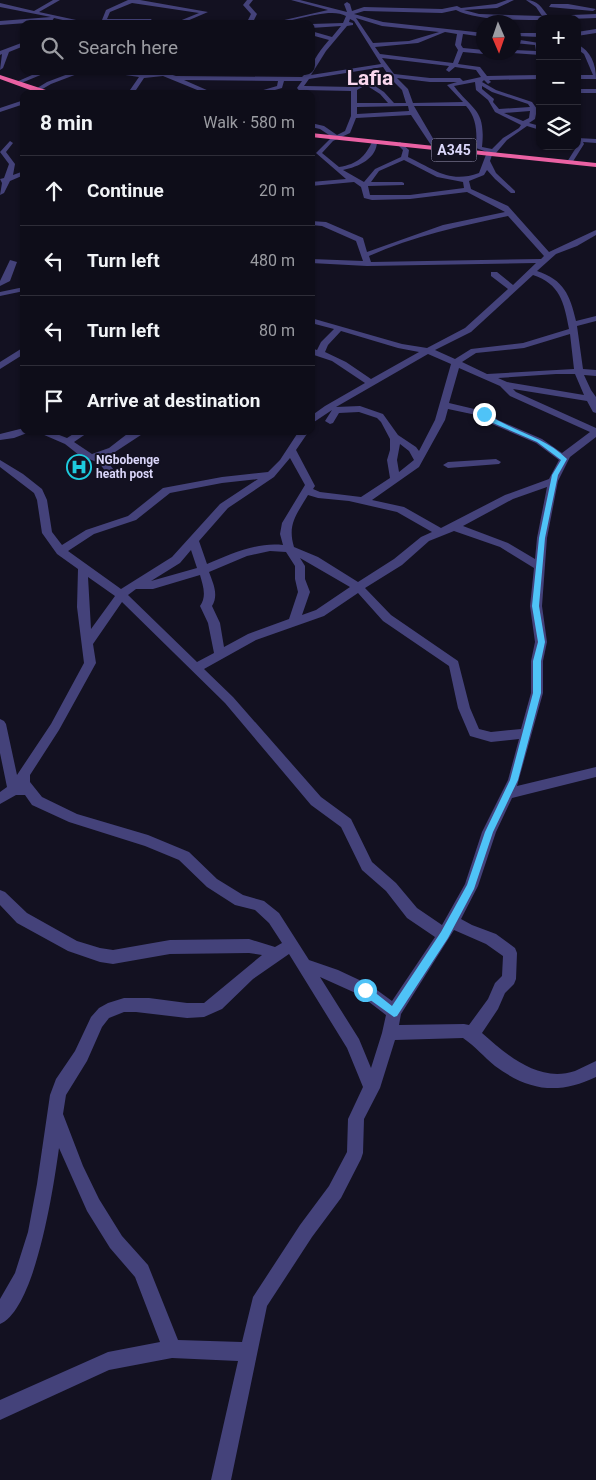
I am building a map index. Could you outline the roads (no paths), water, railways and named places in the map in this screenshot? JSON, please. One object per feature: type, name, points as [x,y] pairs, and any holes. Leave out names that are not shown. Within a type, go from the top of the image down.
[{"type":"highway","points":[[0,77],[37,90]]},
{"type":"highway","name":"A345","points":[[315,135],[435,147],[490,156],[596,165]]},
{"type":"street","points":[[36,11],[57,0]]},
{"type":"street","points":[[105,20],[108,10],[127,1],[137,0]]},
{"type":"street","points":[[250,0],[246,5],[254,14],[251,20]]},
{"type":"street","points":[[294,0],[308,1],[337,9],[382,8],[442,11],[457,8],[468,14],[479,16],[536,18]]},
{"type":"street","points":[[444,7],[497,6],[511,0]]},
{"type":"street","points":[[529,0],[538,6],[545,15]]},
{"type":"street","points":[[127,1],[205,12]]},
{"type":"street","points":[[460,2],[481,7]]},
{"type":"street","points":[[204,4],[205,12]]},
{"type":"street","points":[[0,5],[75,20]]},
{"type":"street","points":[[552,6],[576,7]]},
{"type":"street","points":[[568,6],[596,10]]},
{"type":"street","points":[[337,9],[345,23]]},
{"type":"street","points":[[288,20],[337,9]]},
{"type":"street","points":[[352,10],[381,16]]},
{"type":"street","points":[[315,68],[333,39],[339,34],[352,10]]},
{"type":"street","points":[[352,10],[382,24]]},
{"type":"street","points":[[352,10],[378,56],[405,89],[414,114],[435,147]]},
{"type":"street","points":[[185,20],[205,12]]},
{"type":"street","points":[[582,16],[596,16]]},
{"type":"street","points":[[582,16],[596,22]]},
{"type":"street","points":[[42,20],[67,18]]},
{"type":"street","points":[[16,22],[20,23]]},
{"type":"street","points":[[0,23],[20,22]]},
{"type":"street","points":[[315,26],[345,23],[360,25],[382,24],[476,35]]},
{"type":"street","points":[[372,45],[422,41],[433,38],[444,31]]},
{"type":"street","points":[[581,33],[596,31]]},
{"type":"street","points":[[430,80],[441,78],[455,64],[460,50],[458,45],[460,33]]},
{"type":"street","points":[[315,34],[333,39]]},
{"type":"street","points":[[521,35],[536,35]]},
{"type":"street","points":[[521,42],[536,43]]},
{"type":"street","points":[[320,43],[329,45]]},
{"type":"street","points":[[0,68],[3,52],[20,46]]},
{"type":"street","points":[[581,49],[586,53],[594,76],[596,92],[581,91]]},
{"type":"street","points":[[460,50],[476,51]]},
{"type":"street","points":[[521,52],[536,53]]},
{"type":"street","points":[[581,52],[596,53]]},
{"type":"street","points":[[378,56],[478,68],[481,77],[480,90],[492,100],[490,101],[496,111],[536,127]]},
{"type":"street","points":[[222,75],[282,79],[305,78],[386,65]]},
{"type":"street","points":[[447,72],[481,77],[536,77]]},
{"type":"street","points":[[17,83],[37,75]]},
{"type":"street","points":[[62,75],[67,77]]},
{"type":"street","points":[[37,90],[72,75]]},
{"type":"street","points":[[133,90],[143,75]]},
{"type":"street","points":[[166,75],[201,90]]},
{"type":"street","points":[[173,75],[176,78],[199,75]]},
{"type":"street","points":[[207,75],[210,83],[208,90]]},
{"type":"street","points":[[310,75],[305,78],[300,88],[354,89],[366,83],[395,78],[470,80]]},
{"type":"street","points":[[581,77],[594,76]]},
{"type":"street","points":[[481,77],[450,85],[457,95],[469,104],[479,122],[479,148],[490,156]]},
{"type":"street","points":[[364,185],[377,170],[388,162],[404,158],[417,163],[434,175],[465,180],[482,174],[490,156],[508,137],[519,132],[524,127],[524,123],[532,118],[534,109],[530,103],[517,97],[494,91],[481,77]]},
{"type":"street","points":[[268,90],[280,87],[282,79]]},
{"type":"street","points":[[366,83],[382,93],[391,103]]},
{"type":"street","points":[[354,89],[354,116],[348,132],[331,140],[319,153],[337,169],[364,185],[402,184]]},
{"type":"street","points":[[354,105],[391,103],[410,106],[469,104]]},
{"type":"street","points":[[0,110],[20,104]]},
{"type":"street","points":[[14,106],[20,109]]},
{"type":"street","points":[[496,111],[534,109]]},
{"type":"street","points":[[354,116],[414,114]]},
{"type":"street","points":[[315,126],[338,137]]},
{"type":"street","points":[[581,140],[596,141]]},
{"type":"street","points":[[337,169],[356,167],[372,152],[375,141]]},
{"type":"street","points":[[0,193],[3,180],[12,164],[3,155],[3,152],[14,143],[1,142]]},
{"type":"street","points":[[400,144],[406,150],[404,158]]},
{"type":"street","points":[[570,162],[577,150]]},
{"type":"street","points":[[367,156],[377,158]]},
{"type":"street","points":[[490,156],[488,168],[497,179],[513,192]]},
{"type":"street","points":[[3,180],[20,175]]},
{"type":"street","points":[[315,184],[354,180]]},
{"type":"street","points":[[465,180],[468,190]]},
{"type":"street","points":[[364,185],[367,196],[378,199],[468,190],[506,208],[546,258]]},
{"type":"street","points":[[366,255],[446,227],[511,214]]},
{"type":"street","points":[[315,223],[323,224],[360,240],[361,248],[366,255],[367,264]]},
{"type":"street","points":[[315,418],[371,383],[468,330],[503,300],[512,288],[533,272],[552,252],[574,244],[596,232]]},
{"type":"street","points":[[315,261],[367,264],[546,258]]},
{"type":"street","points":[[0,284],[6,281],[13,262]]},
{"type":"street","points":[[533,272],[554,281],[565,299],[573,328],[583,386],[593,398],[596,410]]},
{"type":"street","points":[[494,274],[512,288]]},
{"type":"street","points":[[0,294],[20,290]]},
{"type":"street","points":[[363,501],[395,480],[419,460],[437,427],[456,362],[474,351],[524,346],[596,318]]},
{"type":"street","points":[[315,321],[401,346],[430,351],[503,384],[593,398]]},
{"type":"street","points":[[322,352],[324,344],[340,328]]},
{"type":"street","points":[[315,351],[322,352],[360,374],[371,383]]},
{"type":"street","points":[[0,366],[20,353]]},
{"type":"street","points":[[482,376],[517,376],[579,371],[596,373]]},
{"type":"street","points":[[221,1480],[259,1303],[306,1231],[335,1192],[355,1153],[356,1120],[372,1088],[390,1033],[394,1012],[448,928],[471,886],[489,832],[514,780],[537,693],[537,661],[541,642],[536,606],[539,566],[542,538],[553,481],[566,455],[596,432],[513,394],[503,384]]},
{"type":"street","points":[[444,405],[484,414],[496,422],[539,441],[564,459]]},
{"type":"street","points":[[330,421],[336,410],[360,409],[380,416],[394,436],[413,449],[419,460]]},
{"type":"street","points":[[315,412],[324,411]]},
{"type":"street","points":[[0,437],[20,432]]},
{"type":"street","points":[[50,435],[68,442],[82,453],[102,461],[113,475]]},
{"type":"street","points":[[68,442],[79,435]]},
{"type":"street","points":[[92,457],[112,450],[132,435]]},
{"type":"street","points":[[86,644],[125,591],[176,560],[224,506],[271,475],[301,435]]},
{"type":"street","points":[[394,436],[395,450],[392,460],[395,480]]},
{"type":"street","points":[[291,450],[310,486],[287,523],[285,534],[290,549],[300,566],[300,579],[304,592],[294,622]]},
{"type":"street","points":[[448,465],[496,462]]},
{"type":"street","points":[[0,463],[20,476],[38,492],[42,500],[47,533],[61,552],[83,569],[125,591],[196,668],[229,700],[316,801],[346,823],[357,850],[367,866],[391,887],[412,913],[448,928],[467,930],[491,939],[510,953],[510,979],[500,988],[493,1004],[472,1034]]},
{"type":"street","points":[[61,552],[90,532],[132,518],[166,490],[222,480],[271,475]]},
{"type":"street","points":[[196,668],[252,637],[320,613],[372,576],[398,562],[425,540],[454,527],[509,497],[553,481]]},
{"type":"street","points":[[306,490],[318,495],[363,501],[400,509],[441,533]]},
{"type":"street","points":[[454,527],[504,545],[539,566]]},
{"type":"street","points":[[194,542],[209,587],[210,600],[206,606],[214,623],[220,654]]},
{"type":"street","points":[[125,591],[203,570],[244,552],[270,547],[290,549],[314,560],[358,587],[386,618],[454,664],[464,708],[474,733],[490,737],[526,732]]},
{"type":"street","points":[[83,569],[83,607],[86,644],[90,662],[55,727],[24,774],[23,784],[38,801],[74,818],[148,841],[184,856],[212,883],[240,901],[259,905],[266,910],[274,918],[292,945],[354,1044],[362,1068],[372,1088]]},
{"type":"street","points":[[0,724],[14,789]]},
{"type":"street","points":[[508,794],[596,772]]},
{"type":"street","points":[[0,799],[14,789],[29,792]]},
{"type":"street","points":[[0,896],[22,918],[73,946],[100,955],[113,957],[170,947],[249,946],[276,954]]},
{"type":"street","points":[[0,1315],[19,1287],[29,1258],[45,1186],[58,1092],[80,1057],[96,1022],[105,1012],[115,1007],[132,1005],[196,1011],[210,1008],[220,1002],[242,979],[276,954],[292,945]]},
{"type":"street","points":[[304,965],[333,975],[365,990],[394,1012]]},
{"type":"street","points":[[390,1033],[442,1033],[454,1030],[472,1034],[504,1064],[528,1076],[572,1080],[596,1069]]},
{"type":"street","points":[[55,1116],[76,1170],[93,1205],[116,1242],[142,1271],[172,1349]]},
{"type":"street","points":[[0,1410],[108,1361],[172,1349],[249,1352]]},
{"type":"place","name":"NGbobenge heath post","points":[[79,467]]},
{"type":"district","name":"Lafia","points":[[370,78]]}]
